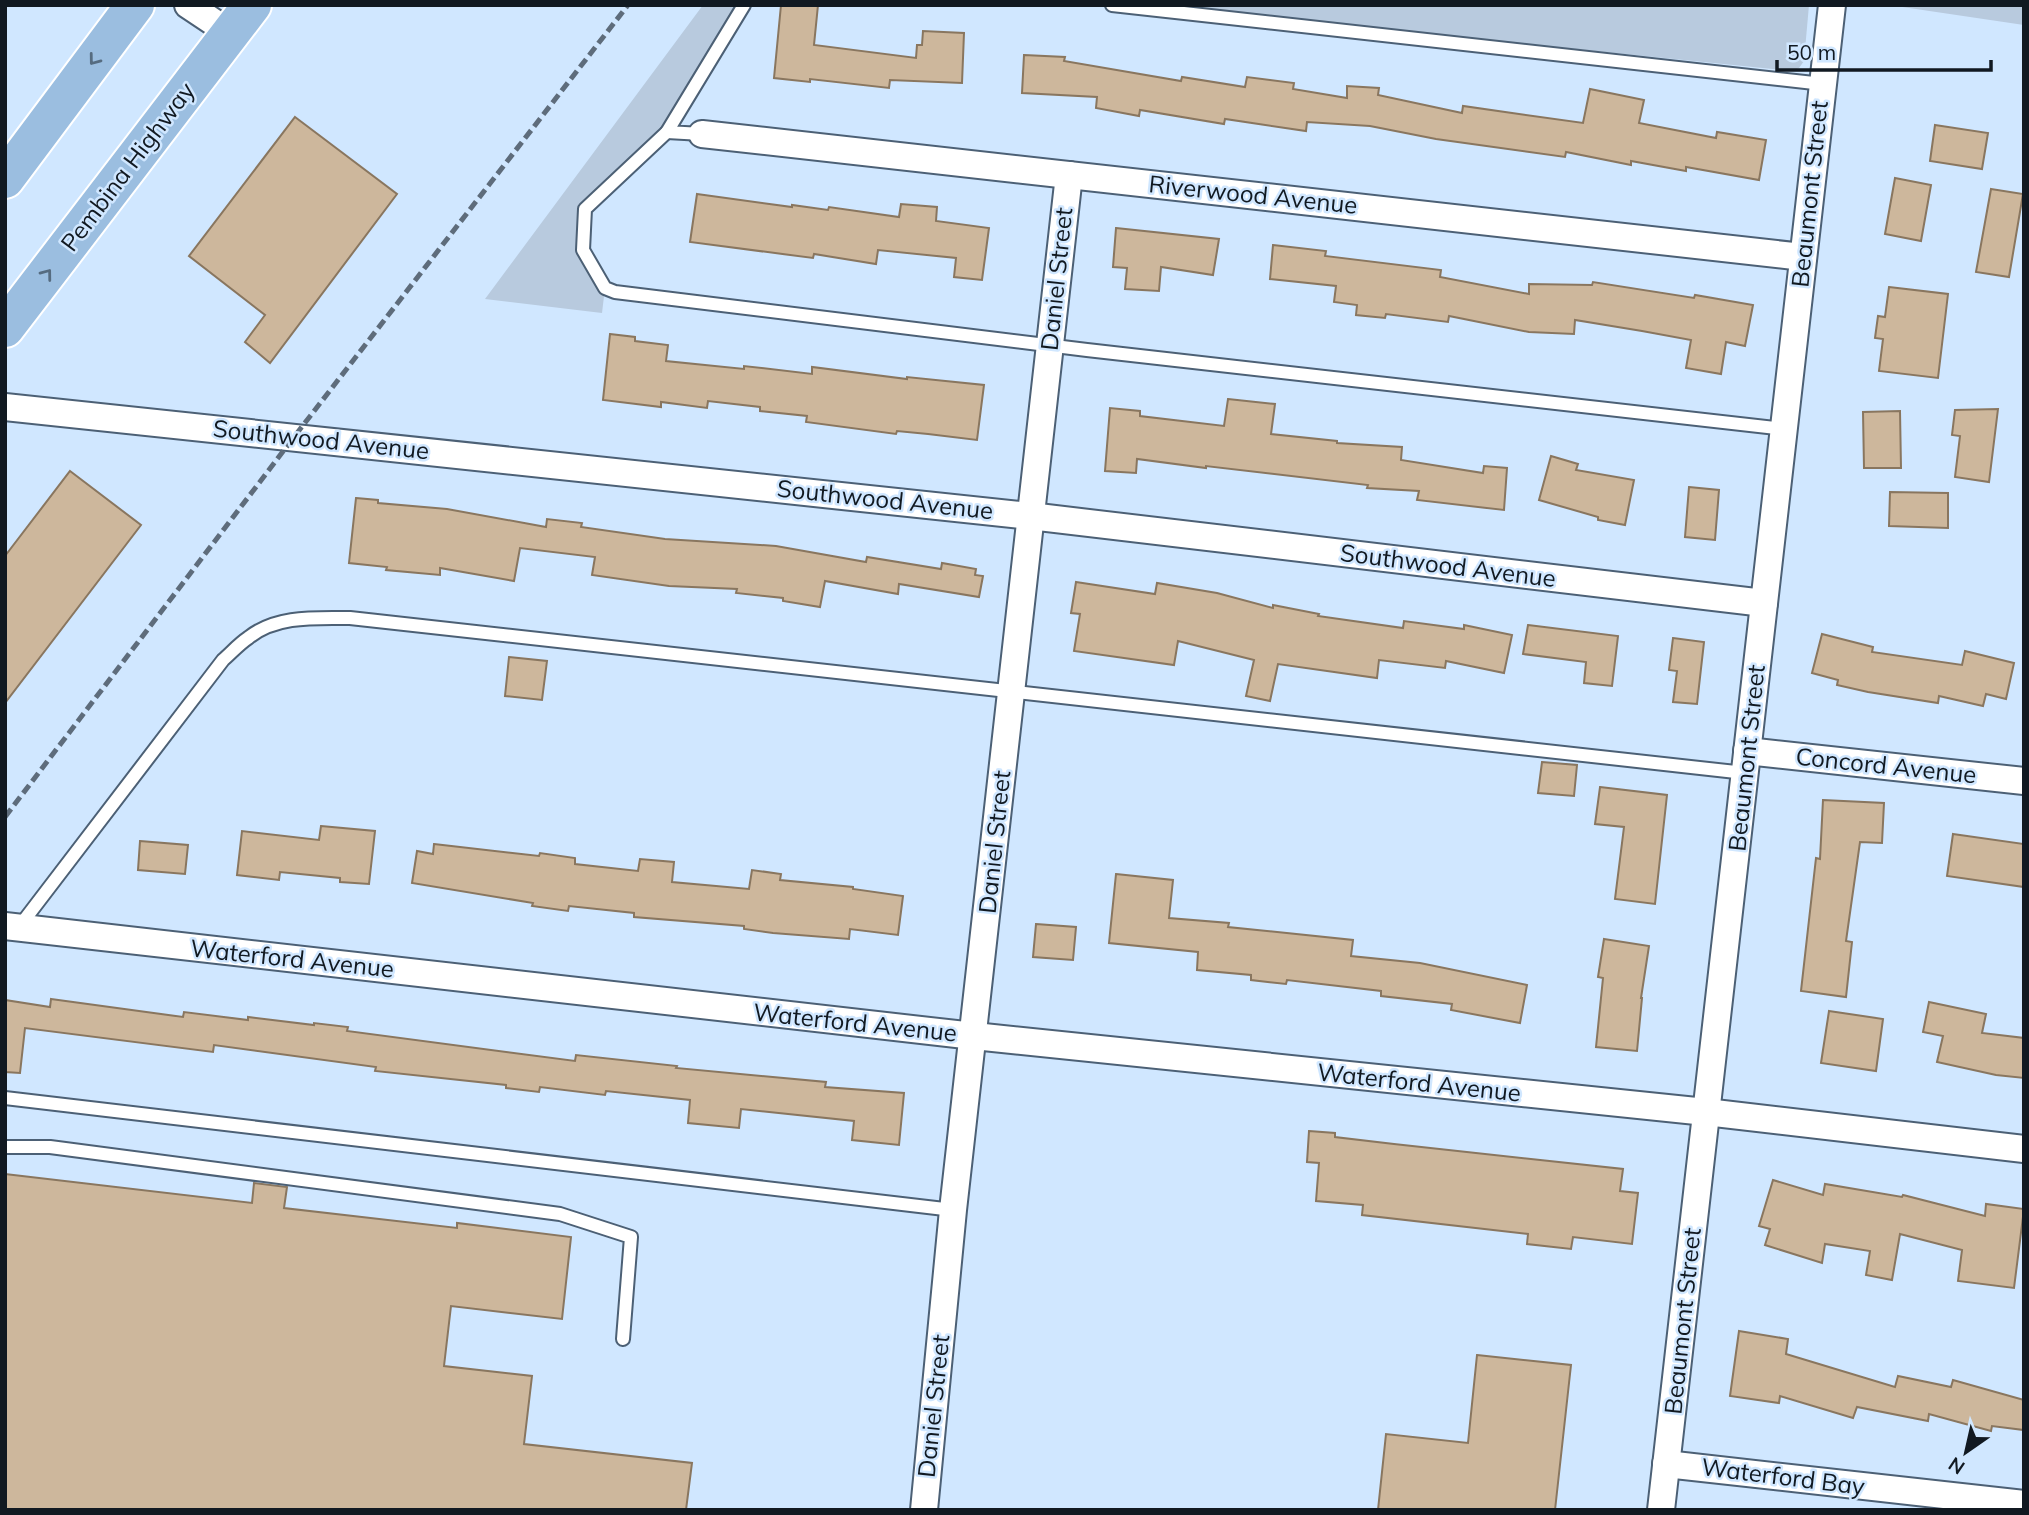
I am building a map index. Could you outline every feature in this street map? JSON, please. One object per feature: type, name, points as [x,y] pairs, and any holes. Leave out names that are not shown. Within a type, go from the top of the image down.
[{"type":"main road","points":[[5,179],[135,5]]},
{"type":"main road","name":"Pembina Highway","points":[[5,328],[241,19]]},
{"type":"street","points":[[188,5],[241,19]]},
{"type":"street","name":"Beaumont Street","points":[[1661,1510],[1832,5]]},
{"type":"street","name":"Riverwood Avenue","points":[[702,135],[1803,257]]},
{"type":"street","name":"Daniel Street","points":[[924,1510],[953,1210],[1069,175]]},
{"type":"street","name":"Southwood Avenue","points":[[5,407],[1030,516],[1764,603]]},
{"type":"street","name":"Concord Avenue","points":[[1746,762],[2024,781]]},
{"type":"street","name":"Waterford Avenue","points":[[12,927],[974,1036],[1706,1112]]},
{"type":"street","points":[[1706,1112],[2024,1149]]},
{"type":"street","name":"Waterford Bay","points":[[1667,1464],[2024,1504]]},
{"type":"lane","points":[[744,5],[667,132],[585,209],[583,250],[605,288],[615,292],[1050,346],[1784,429]]},
{"type":"lane","points":[[1112,5],[1823,84]]},
{"type":"lane","points":[[667,132],[702,135]]},
{"type":"lane","points":[[12,927],[223,660],[250,636],[274,624],[305,618],[350,618],[1011,693],[1746,762]]},
{"type":"lane","points":[[5,1098],[953,1210]]},
{"type":"lane","points":[[5,1147],[50,1147],[560,1214],[631,1237],[623,1339]]},
{"type":"shaded area","points":[[703,5],[744,5],[667,132],[585,209],[583,250],[605,288],[602,313],[485,299]]},
{"type":"shaded area","points":[[1144,5],[1809,5],[1804,61],[1799,68],[1792,71]]},
{"type":"shaded area","points":[[1889,5],[2024,5],[2024,25]]},
{"type":"building","points":[[781,5],[818,5],[814,45],[916,58],[917,45],[922,45],[923,31],[964,33],[962,83],[890,80],[889,88],[810,79],[810,82],[774,78]]},
{"type":"building","points":[[1024,55],[1065,57],[1064,61],[1181,81],[1182,77],[1245,87],[1247,77],[1294,83],[1293,89],[1347,98],[1347,86],[1379,88],[1378,95],[1462,113],[1463,106],[1583,123],[1590,89],[1644,100],[1639,123],[1716,138],[1717,132],[1766,140],[1759,180],[1686,167],[1686,171],[1631,161],[1631,165],[1566,152],[1565,157],[1436,139],[1370,126],[1307,122],[1306,131],[1225,119],[1224,124],[1140,110],[1139,116],[1096,108],[1097,97],[1022,93]]},
{"type":"building","points":[[295,117],[397,194],[270,363],[245,342],[265,315],[189,256]]},
{"type":"building","points":[[1935,125],[1988,133],[1982,169],[1930,161]]},
{"type":"building","points":[[1895,178],[1931,185],[1921,241],[1885,234]]},
{"type":"building","points":[[1991,189],[2023,194],[2009,277],[1976,272]]},
{"type":"building","points":[[697,194],[792,207],[828,210],[829,207],[899,217],[901,204],[937,207],[936,221],[989,228],[982,280],[954,277],[956,258],[878,250],[876,264],[814,254],[813,258],[690,242]]},
{"type":"building","points":[[1116,228],[1219,239],[1213,275],[1161,267],[1159,291],[1125,289],[1127,268],[1113,267]]},
{"type":"building","points":[[1273,245],[1326,251],[1325,256],[1441,270],[1440,277],[1529,294],[1529,284],[1592,285],[1593,282],[1753,305],[1745,346],[1726,342],[1721,374],[1686,368],[1691,340],[1575,320],[1574,334],[1529,332],[1449,316],[1448,322],[1386,314],[1385,318],[1356,315],[1357,305],[1334,302],[1336,286],[1270,279]]},
{"type":"building","points":[[1889,287],[1948,294],[1938,378],[1879,371],[1883,339],[1875,338],[1878,316],[1885,317]]},
{"type":"building","points":[[610,334],[635,337],[635,341],[668,345],[666,361],[812,374],[812,367],[984,385],[977,440],[897,431],[896,434],[806,422],[807,416],[708,401],[707,408],[661,402],[661,407],[603,400]]},
{"type":"building","points":[[1228,399],[1275,404],[1271,434],[1337,443],[1402,447],[1401,460],[1483,473],[1484,466],[1507,468],[1504,510],[1417,500],[1419,491],[1367,488],[1368,485],[1137,459],[1136,473],[1105,471],[1110,408],[1140,411],[1140,416],[1224,426]]},
{"type":"building","points":[[1998,409],[1989,482],[1955,477],[1960,436],[1952,435],[1955,410]]},
{"type":"building","points":[[1900,411],[1901,468],[1864,468],[1863,412]]},
{"type":"building","points":[[1551,456],[1578,464],[1576,470],[1634,480],[1625,525],[1598,520],[1598,517],[1539,500]]},
{"type":"building","points":[[70,471],[141,525],[5,703],[5,556]]},
{"type":"building","points":[[1689,487],[1719,490],[1715,540],[1685,537]]},
{"type":"building","points":[[1890,492],[1948,493],[1948,528],[1889,526]]},
{"type":"building","points":[[356,498],[378,500],[378,503],[447,509],[546,527],[547,519],[582,523],[581,527],[665,539],[776,546],[866,562],[867,557],[941,569],[942,563],[976,569],[975,575],[983,576],[979,597],[899,584],[898,594],[825,581],[820,607],[783,601],[783,598],[736,593],[737,589],[669,586],[592,575],[595,557],[520,548],[514,581],[440,568],[440,575],[386,570],[387,567],[349,563]]},
{"type":"building","points":[[1076,582],[1155,594],[1157,583],[1217,593],[1273,608],[1273,605],[1319,614],[1318,616],[1403,628],[1404,621],[1464,629],[1464,625],[1512,635],[1504,673],[1446,661],[1445,668],[1379,660],[1377,678],[1278,664],[1270,701],[1246,696],[1254,660],[1178,641],[1174,665],[1074,651],[1080,614],[1071,613]]},
{"type":"building","points":[[1528,625],[1618,636],[1612,686],[1584,683],[1586,662],[1523,654]]},
{"type":"building","points":[[1822,634],[1873,647],[1872,652],[1962,665],[1965,651],[2014,663],[2006,699],[1986,694],[1983,706],[1939,696],[1938,703],[1837,685],[1838,680],[1812,673]]},
{"type":"building","points":[[1673,638],[1704,642],[1697,704],[1673,702],[1677,671],[1669,670]]},
{"type":"building","points":[[509,657],[547,661],[542,700],[505,696]]},
{"type":"building","points":[[1542,762],[1577,765],[1574,796],[1538,793]]},
{"type":"building","points":[[1600,787],[1667,795],[1655,904],[1615,899],[1624,827],[1595,824]]},
{"type":"building","points":[[1823,800],[1884,803],[1882,843],[1860,842],[1846,941],[1852,942],[1846,997],[1801,991],[1816,858],[1820,859]]},
{"type":"building","points":[[321,826],[375,831],[369,884],[280,872],[279,880],[237,875],[242,831],[319,840]]},
{"type":"building","points":[[1953,834],[2024,844],[2024,887],[1947,876]]},
{"type":"building","points":[[140,841],[188,845],[185,874],[138,870]]},
{"type":"building","points":[[434,844],[539,856],[540,853],[575,858],[575,864],[638,871],[640,859],[674,862],[672,882],[749,889],[752,870],[781,874],[780,880],[853,887],[903,896],[898,935],[850,929],[849,939],[773,933],[744,929],[744,926],[634,917],[634,913],[569,906],[568,911],[412,883],[417,851],[433,854]]},
{"type":"building","points":[[1116,874],[1173,880],[1169,918],[1229,923],[1228,927],[1353,940],[1351,956],[1420,963],[1527,985],[1520,1023],[1451,1010],[1452,1004],[1381,996],[1381,991],[1287,980],[1286,984],[1251,980],[1251,975],[1197,970],[1198,952],[1109,943]]},
{"type":"building","points":[[1036,924],[1076,927],[1073,960],[1033,957]]},
{"type":"building","points":[[1604,939],[1649,946],[1637,1051],[1596,1047],[1603,978],[1598,977]]},
{"type":"building","points":[[51,999],[183,1017],[184,1012],[248,1020],[248,1017],[314,1023],[348,1027],[347,1031],[575,1061],[576,1055],[677,1066],[676,1068],[826,1082],[825,1087],[904,1093],[899,1145],[852,1140],[854,1121],[741,1109],[739,1128],[688,1123],[690,1100],[606,1091],[605,1095],[540,1087],[539,1092],[506,1088],[506,1085],[375,1071],[376,1067],[214,1045],[213,1052],[25,1028],[20,1073],[5,1072],[5,1000],[50,1007]]},
{"type":"building","points":[[1929,1002],[1986,1014],[1982,1033],[2024,1038],[2024,1078],[1996,1075],[1937,1062],[1943,1036],[1923,1032]]},
{"type":"building","points":[[1829,1011],[1883,1019],[1876,1071],[1821,1063]]},
{"type":"building","points":[[1309,1131],[1335,1133],[1335,1137],[1623,1169],[1620,1191],[1638,1193],[1632,1244],[1573,1237],[1571,1249],[1527,1244],[1528,1234],[1362,1215],[1363,1205],[1316,1201],[1319,1163],[1307,1162]]},
{"type":"building","points":[[5,1174],[252,1203],[254,1183],[287,1187],[284,1208],[457,1228],[457,1223],[571,1237],[562,1319],[451,1306],[444,1366],[532,1376],[524,1444],[692,1463],[686,1510],[5,1510]]},
{"type":"building","points":[[1773,1180],[1823,1195],[1825,1184],[1902,1197],[1903,1195],[1985,1216],[1986,1204],[2024,1209],[2014,1288],[1958,1281],[1962,1250],[1900,1234],[1892,1280],[1866,1275],[1870,1251],[1825,1244],[1822,1263],[1765,1245],[1770,1229],[1759,1226]]},
{"type":"building","points":[[1739,1331],[1788,1339],[1786,1354],[1895,1387],[1898,1376],[1951,1387],[1953,1380],[2024,1400],[2024,1430],[1992,1426],[1991,1431],[1929,1414],[1928,1421],[1857,1407],[1853,1418],[1780,1396],[1779,1403],[1730,1396]]},
{"type":"building","points":[[1477,1355],[1571,1365],[1555,1510],[1378,1510],[1386,1434],[1468,1443]]},
{"type":"railway","points":[[5,817],[628,5]]}]
